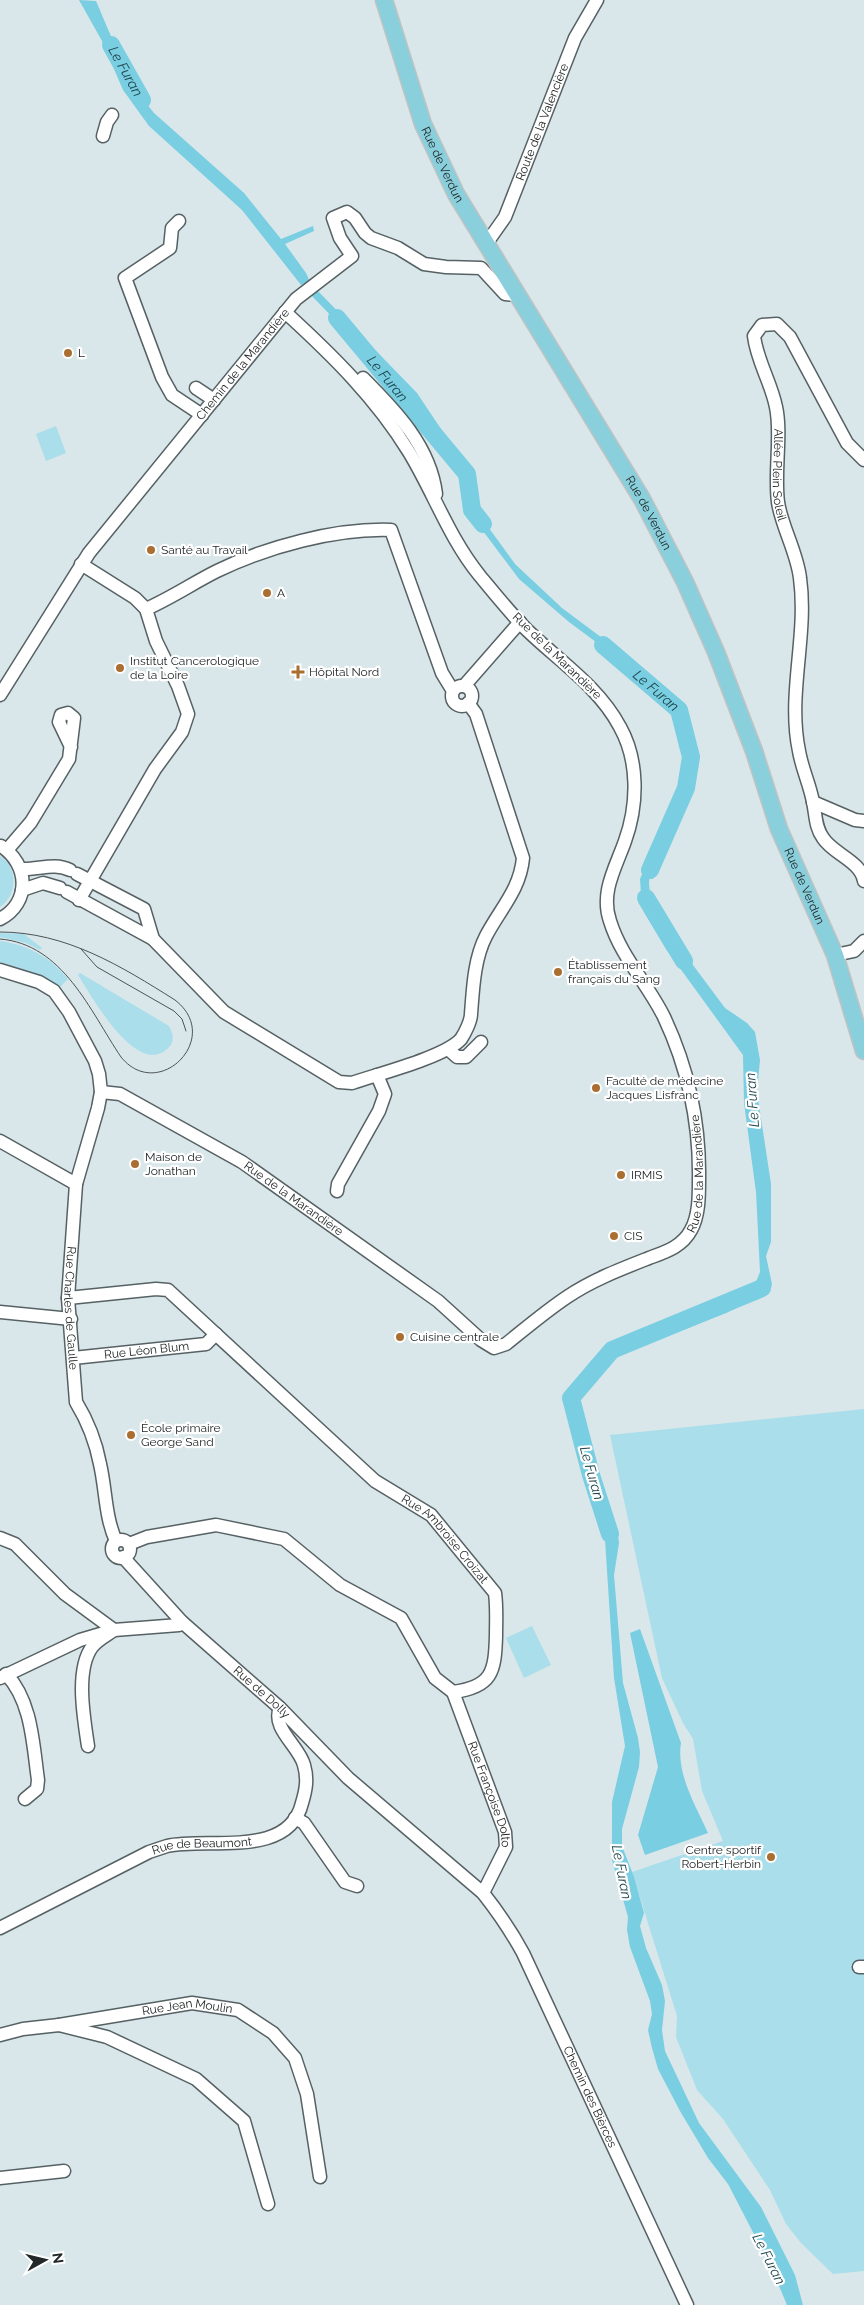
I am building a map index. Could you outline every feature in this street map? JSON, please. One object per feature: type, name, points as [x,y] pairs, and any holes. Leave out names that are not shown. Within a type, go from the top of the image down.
[{"type":"main road","name":"Rue de Verdun","points":[[384,0],[423,124],[456,194],[642,499],[685,582],[716,652],[754,751],[779,829],[834,955],[864,1051]]},
{"type":"street","name":"Route de la Valencière","points":[[486,244],[505,217],[575,38],[597,0]]},
{"type":"street","points":[[103,136],[107,122],[112,115]]},
{"type":"street","name":"Chemin de la Marandière","points":[[1,694],[81,564],[296,299],[352,256],[340,238],[333,218],[347,212],[355,218],[365,233],[371,238],[398,248],[424,264],[481,268],[505,294],[516,295]]},
{"type":"street","points":[[179,221],[172,228],[170,248],[125,278],[162,377],[172,395],[202,415]]},
{"type":"street","name":"Rue de la Marandière","points":[[101,1092],[120,1094],[242,1162],[438,1301],[481,1340],[494,1348],[506,1344],[569,1295],[609,1273],[676,1248],[691,1231],[699,1204],[700,1160],[693,1100],[681,1058],[663,1015],[620,946],[608,918],[607,889],[633,816],[635,783],[632,759],[621,728],[605,704],[587,684],[520,622],[478,572],[437,507],[412,457],[398,435],[353,376],[286,311]]},
{"type":"street","name":"Allée Plein Soleil","points":[[864,460],[847,443],[790,337],[777,324],[762,325],[754,336],[756,352],[770,383],[777,410],[778,504],[792,542],[800,577],[803,623],[796,699],[798,742],[813,802],[816,825],[823,839],[856,867],[864,881]]},
{"type":"street","points":[[196,388],[214,400]]},
{"type":"street","points":[[22,890],[43,883],[64,890],[153,939],[224,1012],[339,1082],[352,1083],[448,1049],[462,1038],[471,1017],[473,984],[486,937],[508,903],[522,873],[523,858],[476,714],[468,703],[471,694],[459,689],[442,673],[391,530],[374,530],[336,535],[257,555],[218,571],[146,609]]},
{"type":"street","points":[[80,900],[155,769],[182,732],[188,714],[178,686],[156,640],[146,609],[135,598],[81,564]]},
{"type":"street","points":[[459,689],[520,622]]},
{"type":"street","points":[[0,919],[16,906],[22,890],[21,869],[4,847],[31,822],[70,759],[71,747]]},
{"type":"street","points":[[813,802],[854,820],[864,821]]},
{"type":"street","points":[[21,869],[36,870],[57,865],[144,908],[153,939]]},
{"type":"street","points":[[834,955],[854,951],[864,941]]},
{"type":"street","name":"Rue Charles de Gaulle","points":[[0,970],[39,982],[57,995],[95,1061],[101,1092],[76,1184],[68,1298],[76,1402],[84,1414],[100,1462],[111,1530],[116,1541]]},
{"type":"street","points":[[448,1049],[457,1057],[466,1057],[482,1042]]},
{"type":"street","points":[[337,1191],[338,1184],[379,1111],[385,1094],[377,1074]]},
{"type":"street","points":[[0,1141],[76,1184]]},
{"type":"street","name":"Rue Ambroise Croizat","points":[[68,1298],[156,1289],[168,1290],[375,1481],[431,1515],[495,1593],[497,1605],[495,1666],[486,1680],[471,1690],[453,1692]]},
{"type":"street","points":[[0,1312],[71,1319]]},
{"type":"street","name":"Rue Léon Blum","points":[[73,1358],[206,1344],[216,1334]]},
{"type":"street","points":[[129,1544],[148,1537],[216,1525],[284,1539],[340,1585],[401,1618],[434,1678],[453,1692]]},
{"type":"street","points":[[0,1538],[15,1544],[65,1594],[114,1630]]},
{"type":"street","points":[[124,1540],[129,1544],[129,1552],[123,1557],[118,1557],[112,1551],[116,1541],[124,1540]]},
{"type":"street","name":"Rue de Dolly","points":[[123,1557],[182,1622],[280,1708],[348,1778],[483,1893]]},
{"type":"street","points":[[3,1676],[80,1640],[114,1630],[179,1625],[182,1622]]},
{"type":"street","points":[[88,1746],[84,1722],[84,1663],[93,1646],[114,1630]]},
{"type":"street","points":[[3,1676],[15,1683],[24,1704],[38,1780],[37,1789],[25,1799]]},
{"type":"street","name":"Rue Françoise Dolto","points":[[453,1692],[505,1832],[506,1847],[483,1893]]},
{"type":"street","name":"Rue de Beaumont","points":[[0,1928],[149,1852],[168,1846],[254,1842],[274,1835],[295,1818],[301,1807],[307,1785],[304,1764],[280,1724],[277,1715],[280,1708]]},
{"type":"street","points":[[295,1818],[304,1823],[345,1882],[357,1886]]},
{"type":"street","name":"Chemin des Bièrces","points":[[483,1893],[510,1928],[523,1953],[687,2305]]},
{"type":"street","name":"Rue Jean Moulin","points":[[0,2035],[23,2029],[59,2026],[192,2003],[238,2010],[273,2033],[296,2058],[307,2094],[320,2178]]},
{"type":"street","name":"Rue Jean Moulin","points":[[59,2026],[107,2037],[196,2079],[244,2121],[268,2204]]},
{"type":"street","points":[[0,2178],[64,2171]]},
{"type":"shaded area","points":[[56,426],[66,453],[46,461],[36,434]]},
{"type":"shaded area","points":[[0,856],[10,867],[14,881],[10,896],[0,907]]},
{"type":"shaded area","points":[[0,933],[24,934],[42,948],[40,950],[26,943],[0,937]]},
{"type":"shaded area","points":[[0,941],[38,953],[54,964],[68,979],[59,988],[45,977],[0,962]]},
{"type":"shaded area","points":[[80,973],[169,1026],[173,1037],[169,1047],[157,1054],[144,1053],[130,1044],[104,1016],[78,975]]},
{"type":"shaded area","name":"Centre sportif Robert-Herbin","points":[[864,1409],[864,2271],[833,2274],[801,2243],[786,2224],[770,2190],[723,2119],[697,2090],[676,2037],[677,2016],[632,1872],[723,1841],[702,1791],[693,1739],[683,1723],[662,1678],[610,1435]]},
{"type":"shaded area","points":[[532,1626],[551,1665],[524,1678],[506,1638]]},
{"type":"water","points":[[79,0],[96,1],[128,73],[154,113],[244,193],[281,239],[313,226],[314,231],[285,244],[306,273],[310,282],[301,285],[242,210],[149,126],[123,90],[102,41]]},
{"type":"water","points":[[317,290],[417,393],[467,468],[470,478],[470,502],[515,564],[562,608],[645,670],[684,709],[690,723],[694,741],[695,760],[689,778],[688,798],[672,840],[651,867],[649,882],[650,898],[667,936],[690,961],[725,1008],[747,1023],[755,1032],[760,1060],[757,1092],[771,1184],[771,1242],[766,1256],[772,1284],[771,1288],[763,1295],[726,1313],[683,1330],[645,1335],[622,1346],[613,1355],[596,1363],[584,1383],[580,1399],[578,1428],[581,1440],[595,1467],[600,1487],[617,1528],[619,1543],[614,1575],[623,1683],[640,1752],[639,1767],[622,1829],[622,1846],[634,1877],[644,1913],[640,1926],[646,1948],[662,1985],[665,2001],[662,2030],[665,2051],[699,2123],[761,2207],[795,2275],[803,2305],[787,2305],[771,2267],[728,2184],[708,2158],[680,2111],[658,2069],[652,2048],[648,2030],[652,2014],[650,2001],[630,1947],[627,1930],[628,1917],[612,1860],[612,1802],[625,1746],[614,1678],[603,1509],[589,1484],[585,1461],[572,1428],[570,1393],[574,1383],[591,1361],[633,1332],[645,1327],[662,1327],[721,1308],[754,1287],[760,1272],[756,1192],[744,1103],[743,1055],[666,949],[644,912],[641,894],[640,879],[645,867],[666,840],[681,799],[688,741],[680,719],[663,695],[635,671],[569,622],[519,579],[468,511],[463,474],[414,402],[311,295]]},
{"type":"water","points":[[640,1629],[681,1743],[681,1766],[688,1790],[708,1833],[645,1855],[638,1835],[658,1767],[630,1633]]},
{"type":"waterway","name":"Le Furan","points":[[111,45],[142,100]]},
{"type":"waterway","name":"Le Furan","points":[[337,318],[467,474],[472,510],[483,524]]},
{"type":"waterway","name":"Le Furan","points":[[603,645],[679,710],[691,757],[686,788],[650,870]]},
{"type":"waterway","name":"Le Furan","points":[[646,898],[684,961]]},
{"type":"waterway","name":"Le Furan","points":[[610,1534],[591,1475],[571,1398],[612,1350],[762,1288]]},
{"type":"tram line","points":[[0,932],[48,938],[70,945],[92,953],[155,987],[175,1000],[188,1015],[192,1031],[189,1047],[180,1060],[167,1069],[152,1073],[136,1069],[121,1057],[86,1001],[58,966],[41,953],[22,944],[0,939]]},
{"type":"tram line","points":[[81,949],[97,967],[174,1011],[182,1019],[186,1031]]},
{"type":"place","name":"L","points":[[68,353]]},
{"type":"place","name":"Santé au Travail","points":[[151,550]]},
{"type":"place","name":"A","points":[[267,593]]},
{"type":"place","name":"Institut Cancerologique de la Loire","points":[[120,668]]},
{"type":"place","name":"Hôpital Nord","points":[[298,672]]},
{"type":"place","name":"Établissement français du Sang","points":[[558,972]]},
{"type":"place","name":"Faculté de médecine Jacques Lisfranc","points":[[596,1088]]},
{"type":"place","name":"Maison de Jonathan","points":[[135,1164]]},
{"type":"place","name":"IRMIS","points":[[621,1175]]},
{"type":"place","name":"CIS","points":[[614,1236]]},
{"type":"place","name":"Cuisine centrale","points":[[400,1337]]},
{"type":"place","name":"École primaire George Sand","points":[[131,1435]]},
{"type":"place","name":"Centre sportif Robert-Herbin","points":[[771,1857]]}]
